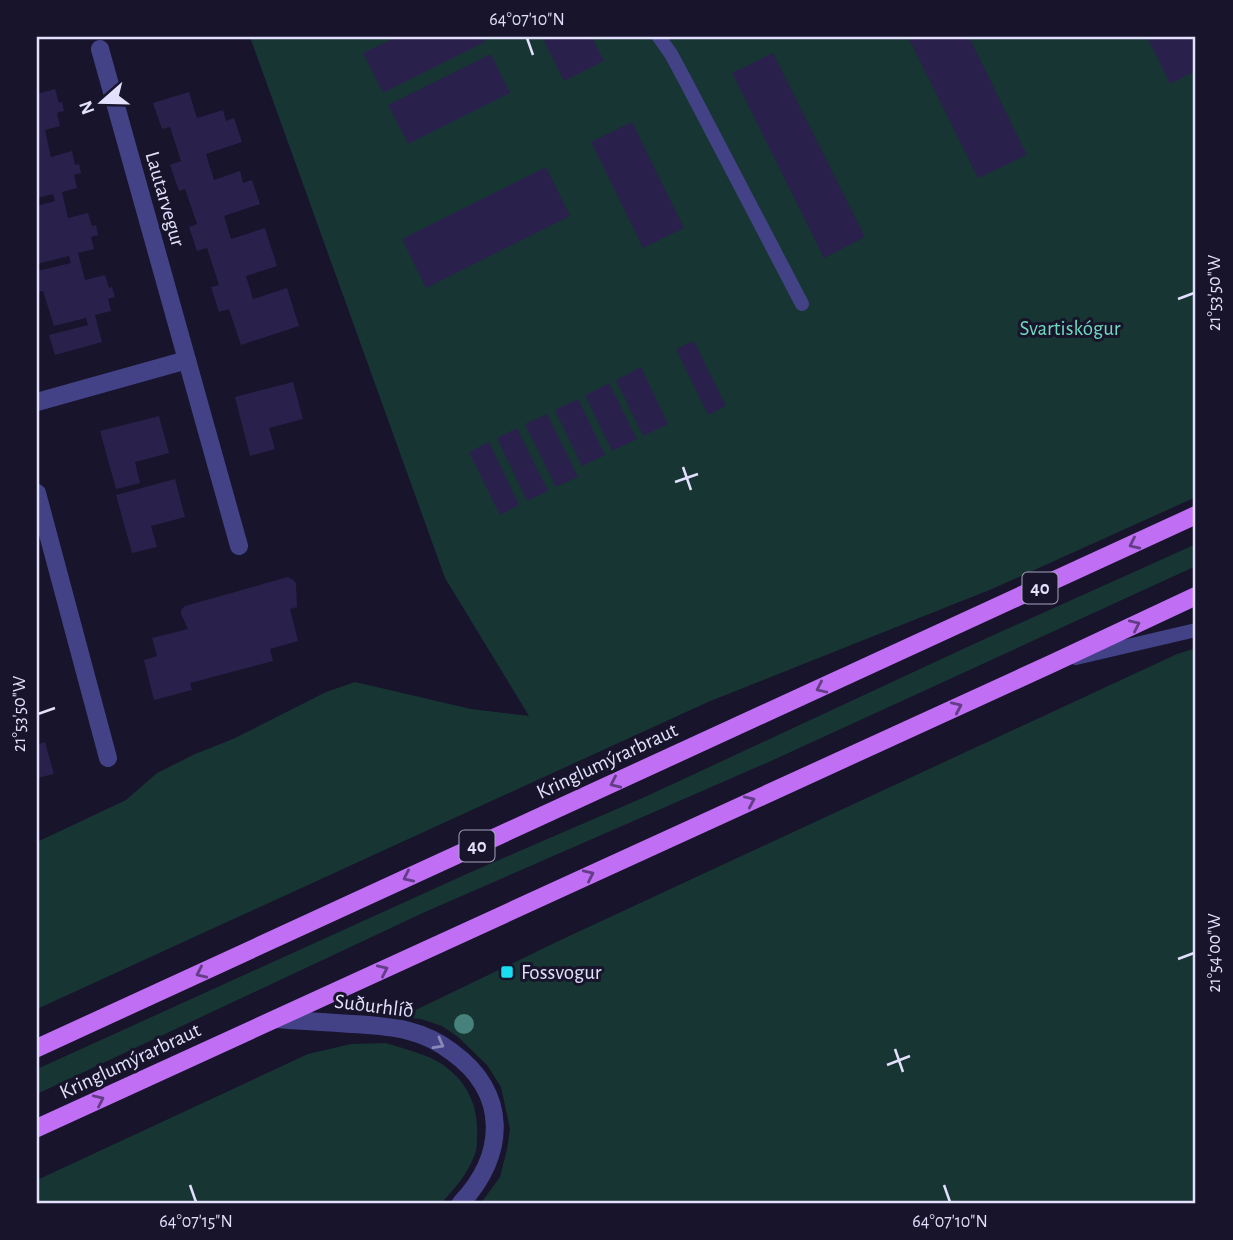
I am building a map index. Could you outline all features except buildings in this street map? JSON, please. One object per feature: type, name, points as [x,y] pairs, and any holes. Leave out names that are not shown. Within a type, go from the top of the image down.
[{"type":"main road","name":"Kringlumýrarbraut","points":[[37,1048],[1196,515]]},
{"type":"main road","name":"Kringlumýrarbraut","points":[[37,1128],[1196,596]]},
{"type":"street","name":"Lautarvegur","points":[[100,49],[239,546]]},
{"type":"street","points":[[37,402],[187,360]]},
{"type":"street","points":[[37,493],[108,758]]},
{"type":"street","name":"Suðurhlíð","points":[[276,1019],[373,1025],[409,1031],[438,1042],[460,1057],[477,1074],[490,1097],[495,1118],[493,1145],[485,1170],[461,1203]]},
{"type":"lane","points":[[659,37],[685,80],[802,303]]},
{"type":"lane","points":[[1051,664],[1196,630]]},
{"type":"green space","name":"Svartiskógur","points":[[250,37],[1196,37],[1196,497],[992,589],[708,702],[37,1009],[37,842],[126,800],[157,773],[233,739],[326,692],[355,682],[471,709],[529,716],[445,578]]},
{"type":"green space","points":[[1196,544],[1196,566],[771,761],[425,912],[37,1094],[37,1069],[471,872],[647,796]]},
{"type":"green space","points":[[1196,648],[1196,1203],[481,1203],[500,1177],[507,1149],[510,1129],[501,1087],[487,1065],[458,1037],[442,1026],[421,1019],[401,1017],[567,937],[1177,654]]},
{"type":"green space","points":[[386,1043],[440,1063],[461,1082],[471,1099],[477,1128],[476,1152],[461,1180],[441,1203],[37,1203],[37,1180],[308,1054],[351,1044]]},
{"type":"place","name":"Fossvogur","points":[[507,972]]}]
